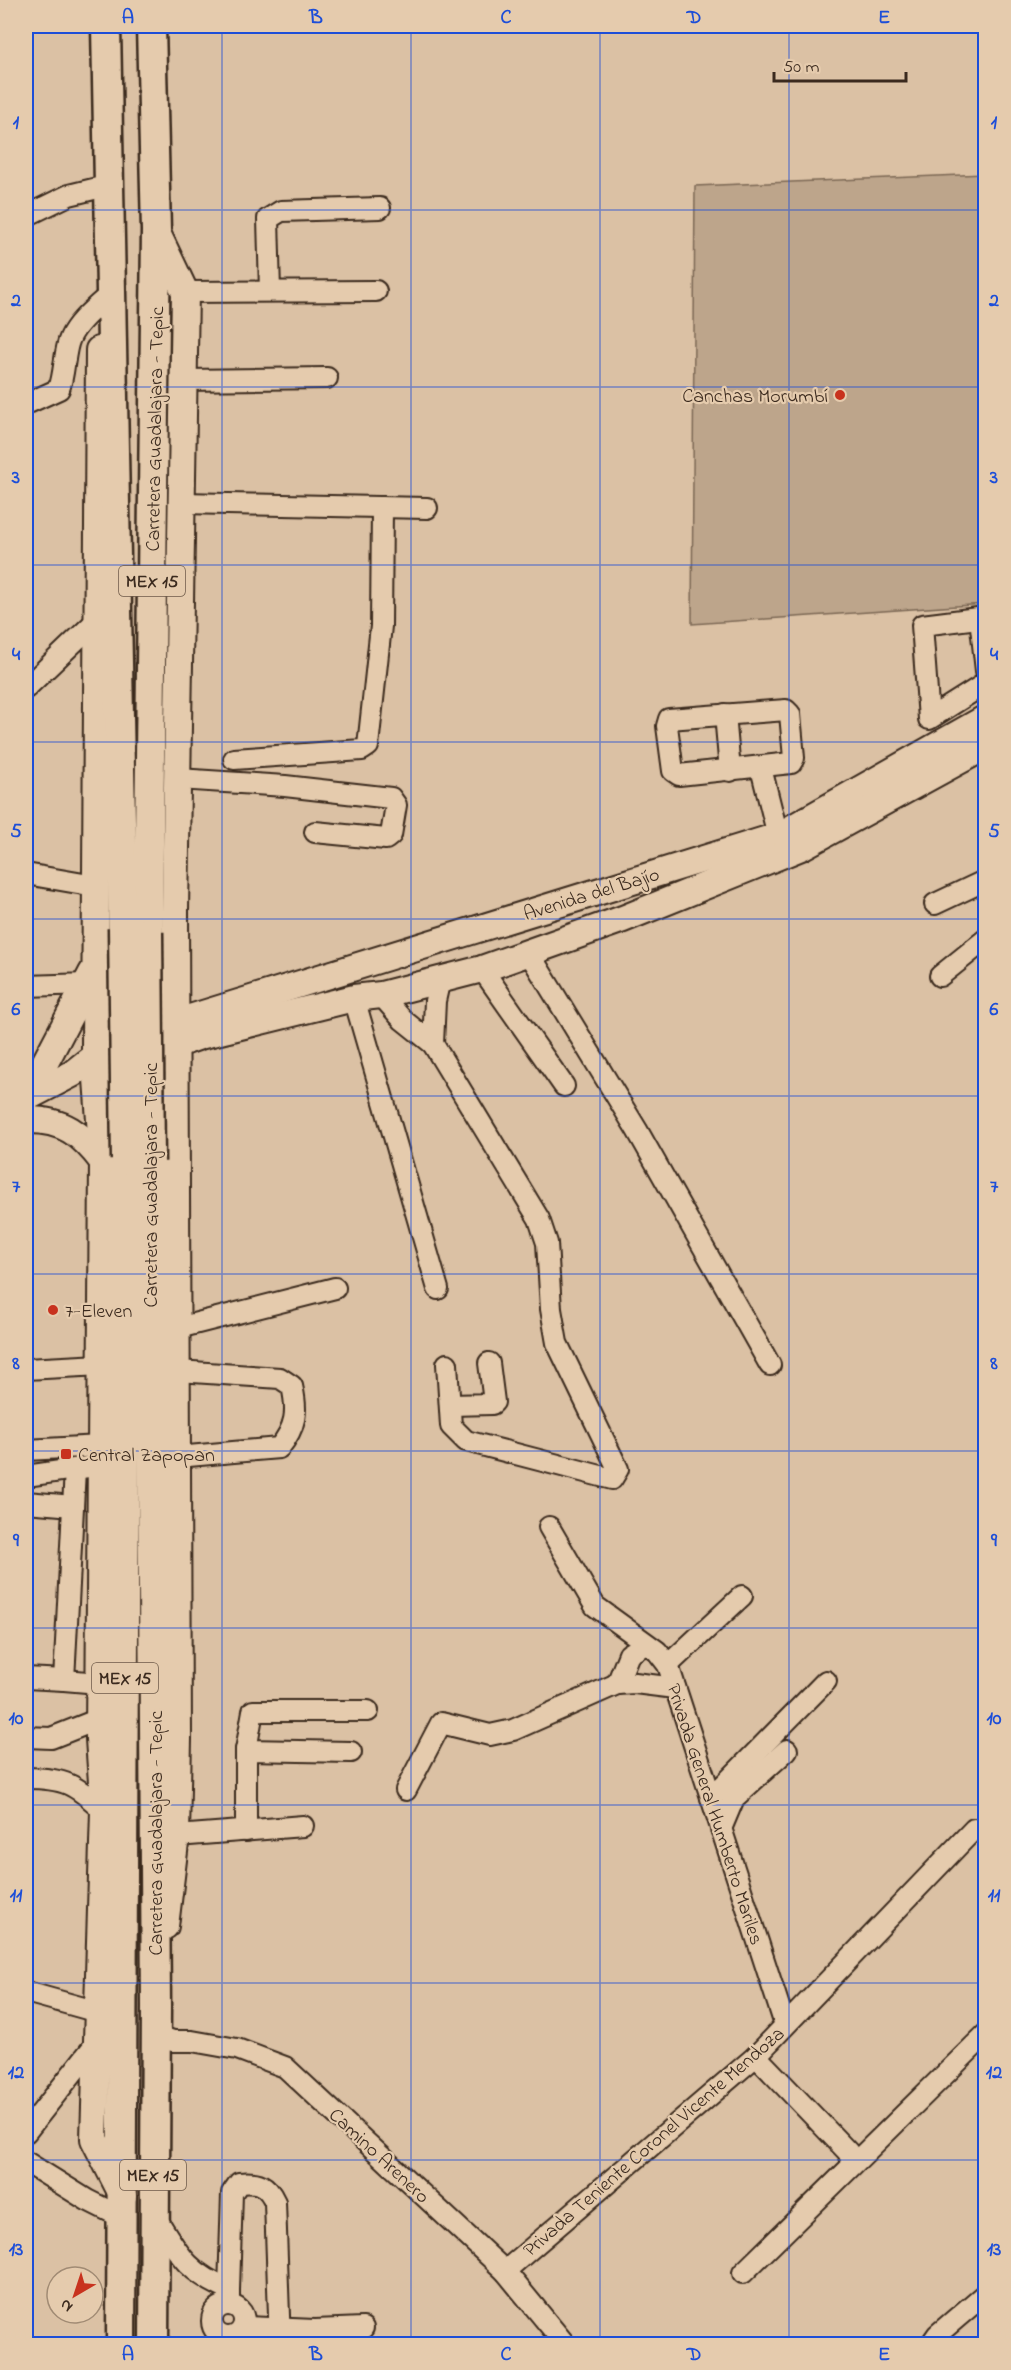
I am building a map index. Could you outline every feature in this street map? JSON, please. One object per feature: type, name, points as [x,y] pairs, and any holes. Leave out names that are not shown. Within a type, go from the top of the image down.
[{"type":"highway","name":"Carretera Guadalajara - Tepic","points":[[106,26],[113,301],[135,930]]},
{"type":"highway","name":"Carretera Guadalajara - Tepic","points":[[121,2344],[126,1161],[156,231],[151,26]]},
{"type":"highway","name":"Carretera Guadalajara - Tepic","points":[[126,1161],[165,1837],[155,2035],[154,2344]]},
{"type":"main road","points":[[156,231],[185,292],[176,912],[177,1457],[165,1837]]},
{"type":"main road","points":[[113,301],[99,344],[95,897],[92,974],[96,1066],[126,1161],[101,1365],[99,1719],[104,1811],[94,2139],[123,2207]]},
{"type":"main road","name":"Avenida del Bajío","points":[[176,1032],[778,836],[986,718]]},
{"type":"main road","name":"Avenida del Bajío","points":[[176,1032],[354,998],[381,995],[482,969],[529,953],[624,919],[801,847],[986,747]]},
{"type":"main road","points":[[95,897],[105,933],[121,945],[131,946],[152,940],[176,912]]},
{"type":"main road","points":[[26,1105],[92,974]]},
{"type":"main road","points":[[26,1105],[72,1074],[176,1032]]},
{"type":"main road","points":[[26,1105],[39,1120],[70,1129],[126,1161]]},
{"type":"main road","points":[[126,1161],[119,1147],[135,1142],[147,1144],[178,1165]]},
{"type":"street","points":[[26,216],[69,195],[110,185]]},
{"type":"street","points":[[270,291],[268,219],[281,211],[380,208]]},
{"type":"street","points":[[185,292],[376,291]]},
{"type":"street","points":[[26,404],[59,389],[65,370],[70,338],[84,318],[113,301]]},
{"type":"street","points":[[184,380],[327,378]]},
{"type":"street","points":[[182,503],[427,507]]},
{"type":"street","points":[[234,759],[362,750],[369,746],[381,626],[382,507]]},
{"type":"street","points":[[986,671],[982,617],[922,625],[929,719],[986,683]]},
{"type":"street","points":[[26,688],[97,620]]},
{"type":"street","points":[[786,710],[790,714],[794,758],[791,764],[761,768],[679,775],[673,771],[667,726],[669,719],[786,710]]},
{"type":"street","points":[[725,714],[730,771]]},
{"type":"street","points":[[761,768],[778,836]]},
{"type":"street","points":[[178,779],[285,786],[391,798],[396,805],[391,835],[386,839],[315,832]]},
{"type":"street","points":[[26,874],[95,897]]},
{"type":"street","points":[[935,904],[986,880]]},
{"type":"street","points":[[940,976],[986,939]]},
{"type":"street","points":[[529,953],[637,1130],[770,1365]]},
{"type":"street","points":[[482,969],[564,1086]]},
{"type":"street","points":[[26,986],[92,974]]},
{"type":"street","points":[[433,1044],[435,1001],[440,979]]},
{"type":"street","points":[[381,995],[403,1020],[433,1044],[539,1219],[547,1243],[551,1309],[557,1343],[618,1469],[616,1475],[612,1479],[466,1442],[451,1426],[447,1364]]},
{"type":"street","points":[[354,998],[438,1289]]},
{"type":"street","points":[[178,1328],[335,1288]]},
{"type":"street","points":[[450,1405],[492,1404],[494,1401],[489,1363]]},
{"type":"street","points":[[26,1369],[101,1365]]},
{"type":"street","points":[[177,1457],[279,1448],[291,1433],[297,1405],[291,1386],[280,1378],[178,1371]]},
{"type":"street","points":[[26,1450],[101,1456]]},
{"type":"street","points":[[26,1476],[75,1469],[101,1456]]},
{"type":"street","points":[[64,1680],[75,1469]]},
{"type":"street","points":[[26,1502],[74,1506]]},
{"type":"street","points":[[549,1527],[596,1606],[657,1651],[668,1665]]},
{"type":"street","name":"Privada General Humberto Mariles","points":[[742,1596],[668,1665],[785,2025]]},
{"type":"street","points":[[617,1684],[629,1654],[646,1644]]},
{"type":"street","points":[[26,1678],[99,1683]]},
{"type":"street","points":[[711,1798],[826,1681]]},
{"type":"street","points":[[406,1790],[441,1723],[490,1735],[513,1730],[617,1684],[635,1683],[675,1688]]},
{"type":"street","points":[[246,1831],[246,1750],[253,1711],[368,1711]]},
{"type":"street","points":[[26,1737],[51,1738],[99,1719]]},
{"type":"street","points":[[246,1750],[351,1752]]},
{"type":"street","points":[[721,1829],[734,1798],[787,1750]]},
{"type":"street","points":[[26,1778],[55,1778],[84,1792],[104,1811]]},
{"type":"street","points":[[165,1837],[303,1826]]},
{"type":"street","name":"Privada Teniente Coronel Vicente Mendoza","points":[[505,2271],[756,2056],[974,1829]]},
{"type":"street","points":[[26,1992],[98,2012]]},
{"type":"street","points":[[743,2273],[986,2034]]},
{"type":"street","name":"Camino Arenero","points":[[155,2035],[173,2041],[237,2049],[285,2067],[505,2271],[565,2344]]},
{"type":"street","points":[[26,2132],[97,2042]]},
{"type":"street","points":[[756,2056],[848,2152],[853,2163]]},
{"type":"street","points":[[26,2162],[87,2200],[123,2207]]},
{"type":"street","points":[[244,2327],[224,2340],[214,2329],[212,2317],[229,2297],[232,2193],[239,2183],[256,2181],[270,2189],[275,2202],[280,2337]]},
{"type":"street","points":[[153,2212],[187,2266],[229,2297],[241,2312],[244,2327]]},
{"type":"street","points":[[931,2344],[938,2334],[986,2293]]},
{"type":"street","points":[[244,2327],[280,2337],[315,2330],[363,2328]]},
{"type":"street","points":[[315,2330],[333,2344]]},
{"type":"shaded area","name":"Canchas Morumbí","points":[[985,174],[985,604],[692,624],[695,186]]},
{"type":"place","name":"Canchas Morumbí","points":[[840,395]]},
{"type":"place","name":"7-Eleven","points":[[53,1310]]},
{"type":"place","name":"Central Zapopan","points":[[66,1454]]}]
